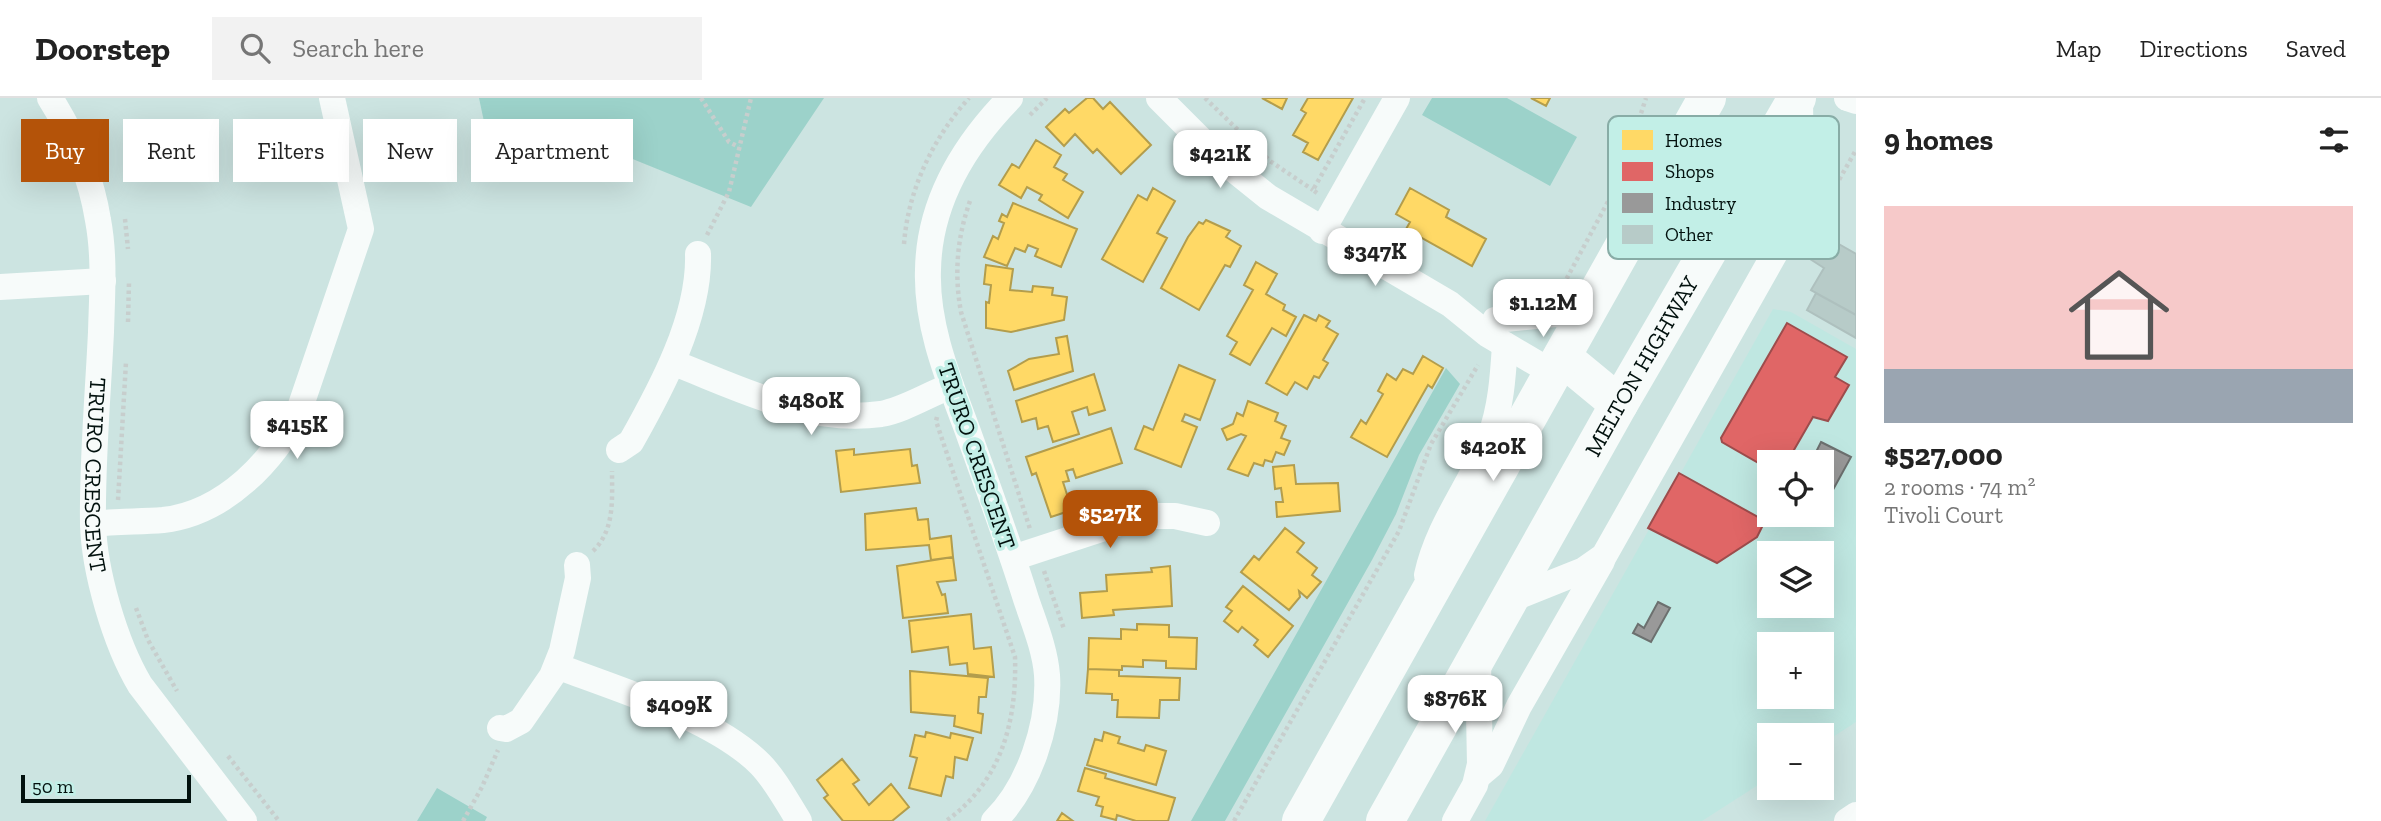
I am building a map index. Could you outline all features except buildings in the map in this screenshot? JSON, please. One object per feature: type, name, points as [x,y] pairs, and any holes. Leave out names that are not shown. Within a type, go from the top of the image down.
[{"type":"highway","points":[[1695,116],[1707,98]]},
{"type":"highway","name":"MELTON HIGHWAY","points":[[1788,116],[1799,98]]},
{"type":"highway","points":[[1301,821],[1557,365],[1572,305],[1608,250]]},
{"type":"highway","name":"MELTON HIGHWAY","points":[[1385,821],[1619,404],[1704,259]]},
{"type":"highway","points":[[1557,365],[1619,404]]},
{"type":"street","name":"TRURO CRESCENT","points":[[50,98],[69,129],[90,184],[99,221],[103,281],[101,523],[112,620],[128,665],[174,733],[244,821]]},
{"type":"street","points":[[101,523],[164,520],[201,508],[244,482],[269,459],[288,433],[300,408],[359,241],[360,219],[332,98]]},
{"type":"street","name":"TRURO CRESCENT","points":[[993,821],[1012,797],[1035,750],[1046,698],[1044,656],[1023,554],[951,386],[930,317],[928,270],[933,230],[946,190],[970,145],[1010,98]]},
{"type":"street","points":[[1159,98],[1244,179],[1322,231],[1450,304],[1505,345],[1557,365]]},
{"type":"street","points":[[1322,231],[1396,98]]},
{"type":"street","points":[[1799,98],[1799,116]]},
{"type":"street","points":[[1847,98],[1856,102]]},
{"type":"street","points":[[619,450],[631,442],[674,363],[697,275],[698,254]]},
{"type":"street","points":[[1455,821],[1478,776],[1491,765],[1519,706],[1772,259]]},
{"type":"street","points":[[0,287],[103,281]]},
{"type":"street","points":[[1450,304],[1495,320],[1557,365]]},
{"type":"street","points":[[1495,320],[1572,305]]},
{"type":"street","points":[[1419,611],[1434,545],[1493,427],[1503,378],[1505,345]]},
{"type":"street","points":[[674,363],[794,409],[830,416],[883,413],[951,386]]},
{"type":"street","points":[[1023,554],[1141,516],[1175,516],[1207,523]]},
{"type":"street","points":[[1509,600],[1584,570],[1604,556]]},
{"type":"street","points":[[503,729],[521,721],[557,666],[578,578],[577,565]]},
{"type":"street","points":[[1478,655],[1478,776]]},
{"type":"street","points":[[557,666],[704,725],[729,740],[762,766],[799,821]]},
{"type":"street","points":[[1847,821],[1856,815]]},
{"type":"path","points":[[701,98],[729,142],[739,147]]},
{"type":"path","points":[[698,254],[729,192],[751,98]]},
{"type":"path","points":[[1020,124],[1047,98]]},
{"type":"path","points":[[1205,98],[1270,161],[1313,190]]},
{"type":"path","points":[[1640,116],[1646,98]]},
{"type":"path","points":[[974,192],[961,230],[956,286],[973,357],[1031,527],[1023,554],[1046,573],[1066,639]]},
{"type":"path","points":[[122,209],[128,258]]},
{"type":"path","points":[[1572,305],[1608,210]]},
{"type":"path","points":[[127,335],[129,270]]},
{"type":"path","points":[[101,523],[120,497],[127,348]]},
{"type":"path","points":[[1234,821],[1399,531],[1431,444],[1478,365]]},
{"type":"path","points":[[600,544],[612,515],[612,469],[619,450]]},
{"type":"path","points":[[134,603],[148,640],[185,701]]},
{"type":"path","points":[[463,821],[482,787],[503,729]]},
{"type":"path","points":[[223,749],[279,821]]},
{"type":"shaded area","points":[[479,98],[824,98],[751,207],[633,159],[633,119],[483,119]]},
{"type":"shaded area","points":[[1432,98],[1507,98],[1577,137],[1550,186],[1422,115]]},
{"type":"shaded area","points":[[1773,309],[1791,312],[1856,349],[1856,722],[1834,736],[1834,723],[1757,723],[1757,786],[1702,821],[1485,821]]},
{"type":"shaded area","points":[[1446,368],[1460,384],[1419,455],[1396,514],[1372,560],[1225,821],[1191,821]]},
{"type":"shaded area","points":[[437,788],[487,817],[485,821],[417,821]]}]
